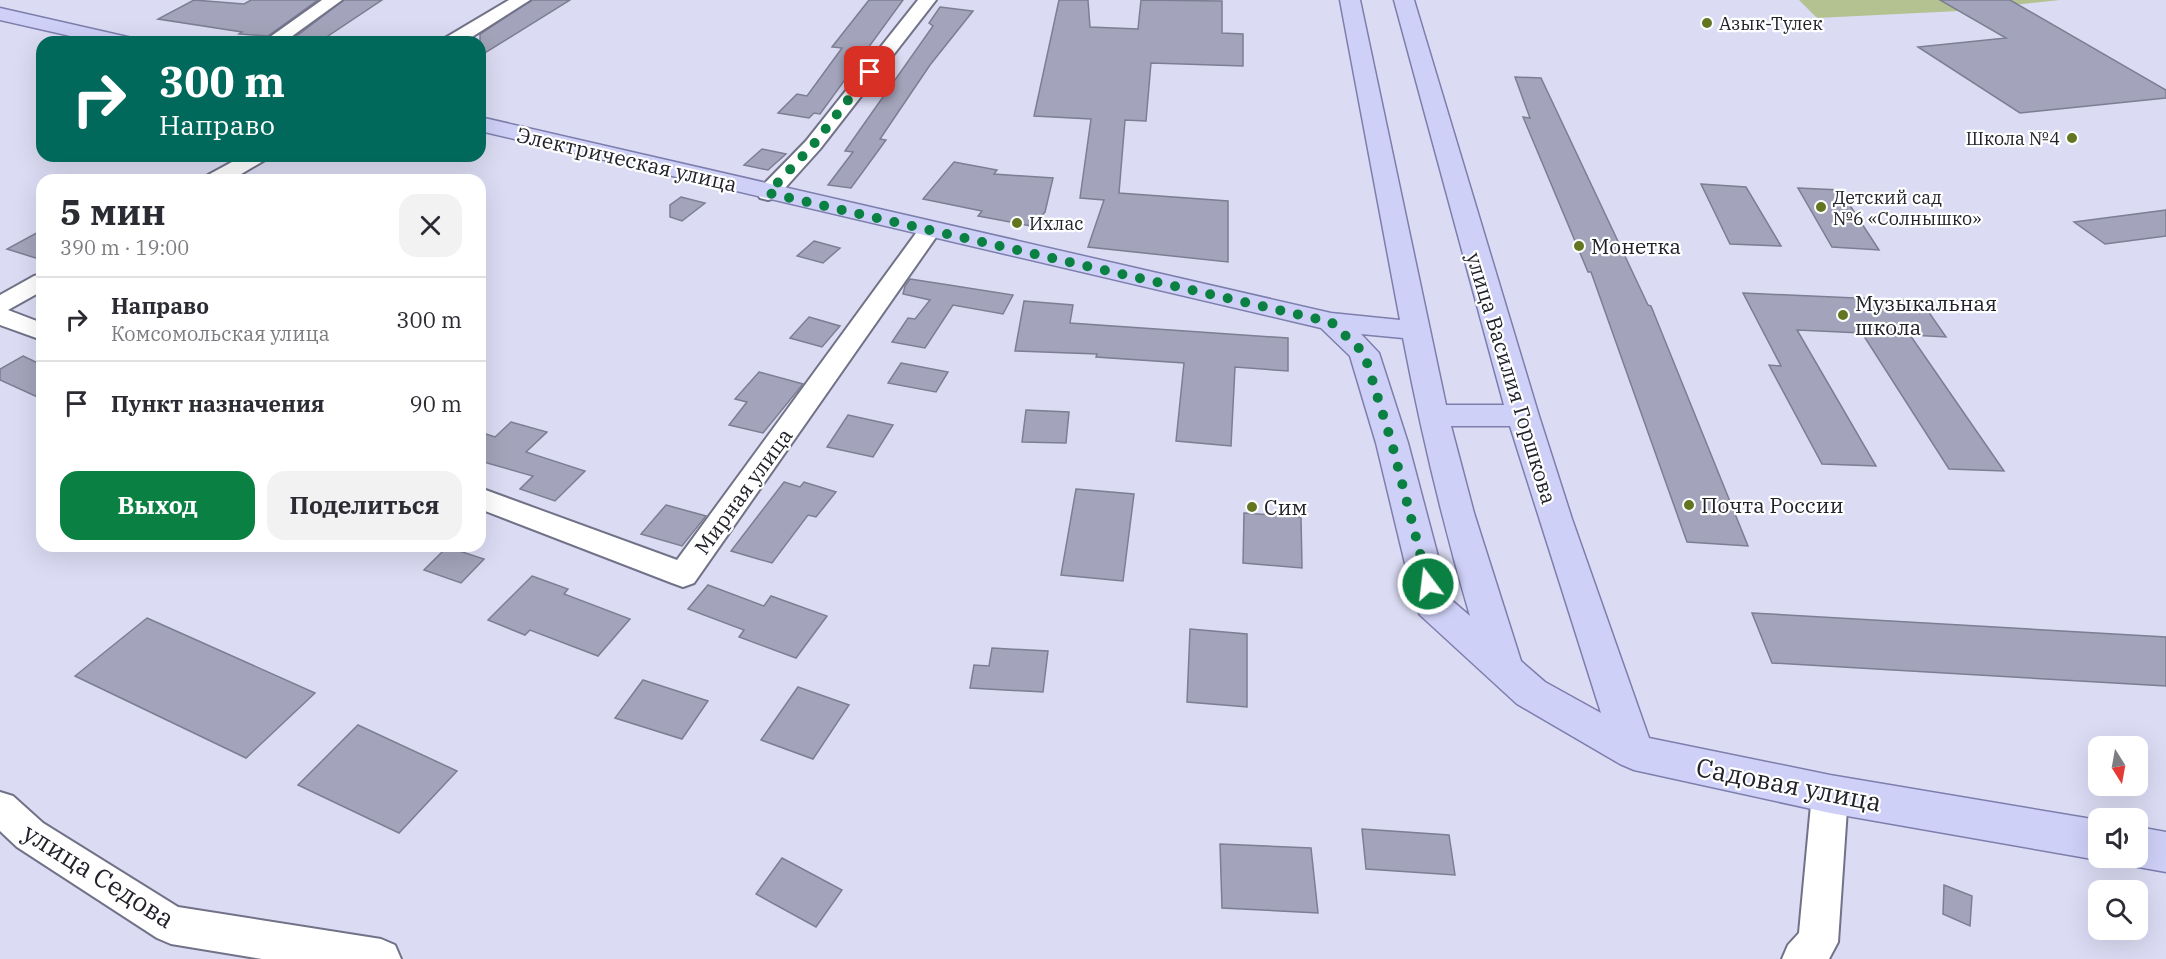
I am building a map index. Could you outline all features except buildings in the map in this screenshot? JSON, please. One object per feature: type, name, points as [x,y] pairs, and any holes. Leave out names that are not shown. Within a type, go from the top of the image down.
[{"type":"main road","points":[[1350,0],[1433,415],[1457,513],[1504,667]]},
{"type":"main road","name":"улица Василия Горшкова","points":[[1404,0],[1433,109],[1523,417],[1634,752]]},
{"type":"main road","points":[[0,14],[98,36]]},
{"type":"main road","name":"Электрическая улица","points":[[486,125],[768,193],[1331,322],[1416,330]]},
{"type":"main road","points":[[1331,322],[1364,353],[1392,444],[1433,605],[1504,667]]},
{"type":"main road","points":[[1433,415],[1523,417]]},
{"type":"main road","name":"Садовая улица","points":[[1504,667],[1531,693],[1634,752],[1830,795],[2088,838]]},
{"type":"main road","points":[[2148,849],[2166,852]]},
{"type":"street","points":[[281,36],[333,0]]},
{"type":"street","points":[[461,36],[520,0]]},
{"type":"street","points":[[768,193],[813,145],[927,0]]},
{"type":"street","points":[[226,174],[248,162]]},
{"type":"street","name":"Мирная улица","points":[[486,500],[683,575],[930,230]]},
{"type":"street","points":[[0,305],[36,284]]},
{"type":"street","points":[[0,316],[36,330]]},
{"type":"street","points":[[1802,959],[1818,942],[1830,795]]},
{"type":"street","name":"улица Седова","points":[[0,808],[30,835],[171,925],[381,959]]},
{"type":"green space","points":[[1799,0],[2060,0],[1959,11],[1817,18]]},
{"type":"place","name":"Азык-Тулек","points":[[1707,23]]},
{"type":"place","name":"Школа №4","points":[[2072,138]]},
{"type":"place","name":"Детский сад №6 «Солнышко»","points":[[1821,207]]},
{"type":"place","name":"Ихлас","points":[[1017,223]]},
{"type":"place","name":"Монетка","points":[[1579,246]]},
{"type":"place","name":"Музыкальная школа","points":[[1843,315]]},
{"type":"place","name":"Почта России","points":[[1689,505]]},
{"type":"place","name":"Сим","points":[[1252,507]]},
{"type":"route","points":[[870,72],[813,145],[768,193],[1331,322],[1364,353],[1392,444],[1428,584]]}]
